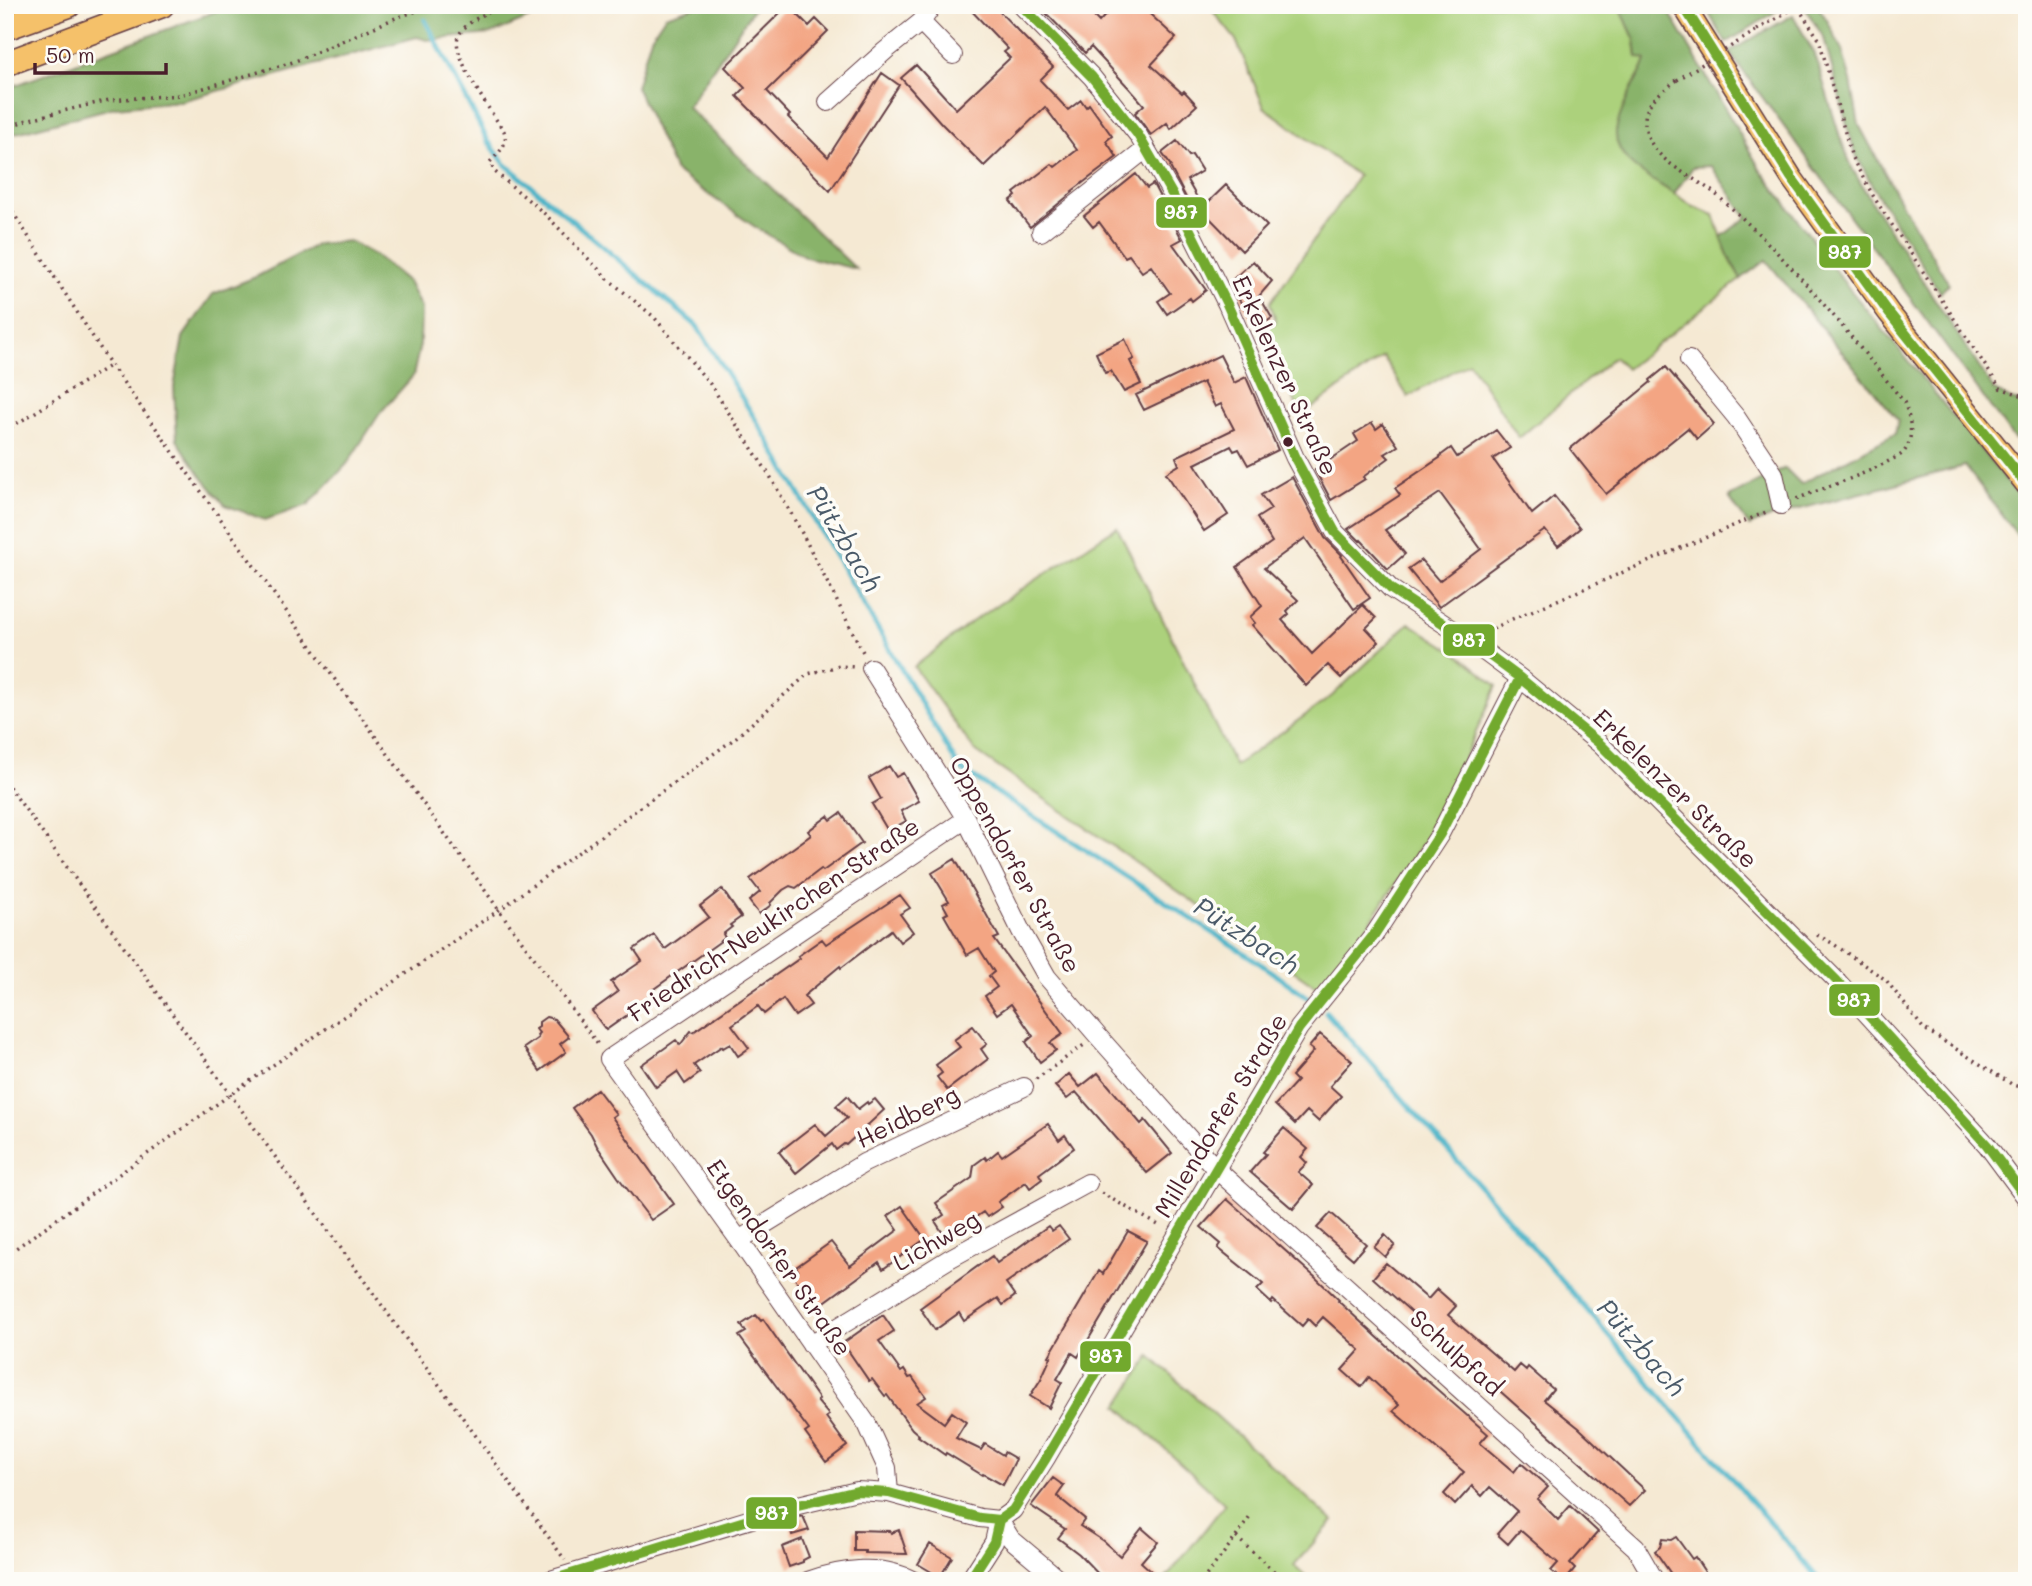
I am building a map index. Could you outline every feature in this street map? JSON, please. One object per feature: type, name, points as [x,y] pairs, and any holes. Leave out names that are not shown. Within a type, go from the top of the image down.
[{"type":"highway","points":[[5,28],[69,5]]},
{"type":"highway","points":[[5,64],[162,5]]},
{"type":"main road","points":[[1683,5],[1791,177],[1889,313],[2023,472]]},
{"type":"street","points":[[828,103],[921,22],[933,5]]},
{"type":"street","name":"Erkelenzer Straße","points":[[1021,5],[1092,78],[1138,135],[1172,194],[1223,295],[1295,458],[1335,532],[1391,589],[1520,678],[1600,744],[1837,981],[1987,1145],[2027,1199]]},
{"type":"street","points":[[921,22],[953,55]]},
{"type":"street","points":[[1041,232],[1146,149]]},
{"type":"street","points":[[1689,360],[1736,416],[1774,474],[1781,505]]},
{"type":"street","name":"Oppendorfer Straße","points":[[871,668],[966,819],[1021,931],[1047,977],[1216,1169]]},
{"type":"street","name":"Millendorfer Straße","points":[[969,1581],[993,1542],[999,1520],[1013,1510],[1039,1468],[1299,1028],[1374,935],[1434,845],[1520,678]]},
{"type":"street","name":"Friedrich-Neukirchen-Straße","points":[[609,1059],[966,819]]},
{"type":"street","name":"Etgendorfer Straße","points":[[609,1059],[867,1424],[887,1468],[889,1493]]},
{"type":"street","name":"Heidberg","points":[[738,1240],[864,1163],[1024,1087]]},
{"type":"street","name":"Schulpfad","points":[[1216,1169],[1636,1548],[1655,1581]]},
{"type":"street","name":"Lichweg","points":[[811,1345],[949,1259],[1088,1183]]},
{"type":"street","points":[[547,1581],[577,1577],[794,1506],[857,1491],[889,1493],[980,1518],[999,1520],[1011,1539],[1060,1581]]},
{"type":"street","points":[[808,1581],[847,1571],[881,1569],[914,1581]]},
{"type":"path","points":[[5,128],[30,119],[109,100],[180,95],[292,62],[398,17],[436,5]]},
{"type":"path","points":[[502,5],[472,21],[458,35],[457,44],[468,73],[507,138],[490,162],[494,171],[545,215],[608,279],[654,317],[710,384],[770,476],[871,668]]},
{"type":"path","points":[[1677,80],[1797,5],[1819,39],[1853,158],[1875,199],[2000,388],[2027,397]]},
{"type":"path","points":[[5,200],[111,365],[499,910],[609,1059]]},
{"type":"path","points":[[5,431],[111,365]]},
{"type":"path","points":[[5,1256],[231,1094],[499,910],[734,739],[808,674],[839,666],[871,668]]},
{"type":"path","points":[[5,781],[577,1577]]},
{"type":"path","points":[[1811,932],[1886,979],[1923,1027],[2012,1085],[2027,1089]]},
{"type":"path","points":[[1024,1087],[1097,1035]]},
{"type":"path","points":[[1088,1183],[1102,1194],[1176,1234]]},
{"type":"path","points":[[1202,1581],[1250,1517]]},
{"type":"path","points":[[1236,1537],[1285,1581]]},
{"type":"green space","points":[[233,5],[560,5],[491,34],[427,40],[417,37],[181,101],[115,107],[5,136],[5,89]]},
{"type":"green space","points":[[700,5],[756,5],[687,107],[856,269],[806,257],[758,229],[675,171],[636,87],[651,37],[665,16]]},
{"type":"green space","points":[[1208,5],[1619,5],[1635,40],[1637,57],[1646,60],[1616,130],[1655,181],[1694,207],[1714,215],[1728,255],[1741,279],[1626,369],[1614,357],[1519,438],[1469,362],[1408,397],[1383,357],[1301,416],[1265,329],[1276,321],[1270,303],[1358,176],[1264,107],[1236,40]]},
{"type":"green space","points":[[1619,5],[1665,5],[1759,167],[1843,281],[2027,506],[2027,548],[1965,466],[1773,516],[1749,526],[1729,497],[1785,468],[1801,484],[1895,434],[1898,420],[1766,260],[1741,279],[1721,237],[1747,217],[1711,166],[1693,167],[1674,194],[1637,169],[1621,152],[1617,143],[1618,122],[1646,60],[1637,57],[1635,40]]},
{"type":"green space","points":[[1704,5],[1786,5],[1726,43]]},
{"type":"green space","points":[[1803,5],[1817,5],[1842,50],[1859,125],[1949,284],[1940,293],[1874,189],[1854,151],[1824,38]]},
{"type":"green space","points":[[1793,15],[1815,55],[1853,170],[1994,390],[2011,400],[2027,404],[2027,441],[2014,439],[1729,52]]},
{"type":"green space","points":[[349,241],[376,256],[408,282],[421,308],[420,345],[413,376],[380,413],[347,464],[308,505],[265,520],[225,505],[177,440],[174,387],[183,337],[213,294],[258,276],[318,244]]},
{"type":"green space","points":[[1117,527],[1235,766],[1332,696],[1409,623],[1458,654],[1497,686],[1431,831],[1360,937],[1317,987],[975,751],[914,667],[973,621]]},
{"type":"green space","points":[[1150,1356],[1333,1521],[1294,1565],[1311,1581],[1164,1581],[1225,1504],[1118,1406]]},
{"type":"building","points":[[788,5],[809,26],[816,19],[828,31],[767,91],[790,115],[788,117],[828,157],[882,73],[899,85],[830,191],[737,96],[745,88],[725,67]]},
{"type":"building","points":[[966,5],[993,5],[1053,67],[1040,80],[1068,110],[1081,100],[1086,107],[1089,104],[1112,136],[1106,141],[1117,157],[1030,227],[1010,201],[1016,196],[1014,193],[1052,164],[1055,167],[1077,150],[1045,107],[984,166],[901,78],[916,65],[956,109],[1010,58],[1004,52],[1008,49]]},
{"type":"building","points":[[1038,5],[1083,5],[1099,22],[1115,5],[1140,5],[1176,38],[1151,65],[1197,105],[1171,129],[1167,123],[1151,135],[1135,113],[1144,105],[1091,47],[1085,53]]},
{"type":"building","points":[[1177,141],[1189,156],[1192,155],[1202,171],[1187,180],[1203,208],[1195,215],[1162,153]]},
{"type":"building","points":[[1136,174],[1147,188],[1153,184],[1182,239],[1173,244],[1206,290],[1167,314],[1158,301],[1170,293],[1151,266],[1142,272],[1129,255],[1125,257],[1099,222],[1093,227],[1084,216]]},
{"type":"building","points":[[1226,185],[1267,226],[1242,251],[1201,209]]},
{"type":"building","points":[[1253,261],[1272,281],[1259,296],[1272,318],[1260,326],[1256,320],[1253,322],[1229,283]]},
{"type":"building","points":[[1125,339],[1134,359],[1130,361],[1141,384],[1124,392],[1111,371],[1105,373],[1096,353]]},
{"type":"building","points":[[1220,355],[1234,383],[1246,377],[1278,450],[1248,465],[1239,449],[1234,451],[1231,446],[1195,464],[1228,515],[1204,531],[1166,473],[1179,465],[1176,457],[1234,429],[1221,404],[1215,407],[1203,382],[1144,410],[1136,395]]},
{"type":"building","points":[[1666,367],[1714,424],[1697,439],[1688,428],[1606,494],[1570,449]]},
{"type":"building","points":[[1372,423],[1376,429],[1383,424],[1398,446],[1385,454],[1389,458],[1363,477],[1365,479],[1331,500],[1315,470],[1358,441],[1354,434]]},
{"type":"building","points":[[1496,430],[1510,448],[1493,459],[1532,514],[1554,496],[1580,528],[1558,546],[1545,530],[1439,607],[1408,569],[1421,560],[1439,581],[1481,549],[1440,493],[1385,530],[1405,554],[1388,569],[1348,529],[1400,495],[1395,488],[1451,448],[1457,457]]},
{"type":"building","points":[[1292,477],[1325,538],[1342,555],[1370,598],[1354,609],[1305,538],[1264,568],[1298,600],[1282,620],[1312,654],[1363,605],[1376,618],[1366,628],[1379,642],[1341,678],[1328,665],[1306,686],[1252,625],[1255,623],[1250,617],[1262,606],[1237,567],[1272,542],[1257,518],[1271,509],[1261,495]]},
{"type":"building","points":[[889,766],[896,777],[903,773],[919,801],[901,811],[906,821],[888,831],[872,804],[881,799],[869,778]]},
{"type":"building","points":[[841,813],[862,843],[796,888],[790,886],[783,890],[771,905],[759,914],[749,901],[760,892],[750,879],[811,835],[808,831],[828,816],[831,820]]},
{"type":"building","points":[[955,859],[999,937],[994,939],[1063,1034],[1050,1043],[1056,1050],[1040,1062],[1026,1042],[1033,1036],[1011,1004],[997,1014],[985,996],[997,987],[989,976],[994,972],[979,948],[967,955],[944,915],[948,913],[943,904],[949,901],[932,873]]},
{"type":"building","points":[[722,889],[741,917],[723,934],[725,938],[651,991],[653,994],[642,1002],[643,1004],[606,1030],[592,1011],[618,992],[611,982],[642,961],[634,949],[654,935],[665,949],[709,917],[700,906]]},
{"type":"building","points":[[900,895],[910,908],[900,914],[913,932],[900,942],[891,930],[841,968],[840,966],[804,996],[811,1005],[795,1016],[783,999],[764,1014],[758,1006],[732,1025],[749,1048],[738,1056],[730,1044],[723,1048],[722,1046],[694,1065],[700,1073],[685,1084],[677,1072],[656,1087],[641,1065],[676,1040],[680,1045],[691,1031],[800,958],[798,956],[822,939],[826,944]]},
{"type":"building","points":[[546,1017],[554,1019],[569,1037],[560,1044],[566,1052],[540,1071],[524,1048],[538,1038],[536,1029],[539,1022]]},
{"type":"building","points":[[973,1026],[987,1044],[981,1049],[988,1059],[947,1090],[937,1077],[942,1073],[936,1065],[960,1047],[954,1040]]},
{"type":"building","points":[[1320,1034],[1352,1061],[1330,1086],[1341,1096],[1323,1116],[1318,1121],[1307,1111],[1295,1124],[1275,1105],[1297,1081],[1292,1076],[1314,1051],[1309,1047]]},
{"type":"building","points":[[1098,1073],[1141,1124],[1145,1120],[1172,1153],[1147,1173],[1076,1092],[1067,1099],[1055,1086],[1069,1074],[1080,1087]]},
{"type":"building","points":[[597,1089],[616,1114],[612,1117],[674,1204],[651,1220],[618,1177],[572,1108]]},
{"type":"building","points":[[847,1096],[858,1109],[875,1099],[884,1110],[846,1145],[836,1150],[832,1144],[796,1173],[779,1152],[815,1124],[826,1136],[847,1118],[836,1106]]},
{"type":"building","points":[[1048,1124],[1059,1140],[1065,1135],[1074,1148],[1039,1174],[1042,1179],[1030,1188],[1026,1182],[998,1202],[1002,1207],[987,1217],[983,1212],[946,1238],[935,1221],[944,1215],[936,1203],[972,1178],[974,1165],[985,1157],[987,1160],[998,1151],[1002,1156]]},
{"type":"building","points":[[1284,1128],[1308,1149],[1301,1157],[1307,1163],[1298,1172],[1313,1185],[1293,1209],[1250,1172]]},
{"type":"building","points":[[1227,1199],[1422,1378],[1488,1434],[1480,1443],[1514,1472],[1521,1463],[1548,1487],[1537,1499],[1558,1520],[1570,1506],[1598,1532],[1570,1564],[1575,1569],[1565,1581],[1551,1571],[1558,1563],[1520,1530],[1508,1544],[1497,1534],[1517,1511],[1490,1487],[1482,1496],[1472,1486],[1455,1505],[1444,1494],[1464,1472],[1393,1411],[1399,1405],[1369,1377],[1361,1387],[1342,1370],[1360,1350],[1323,1317],[1315,1326],[1308,1319],[1302,1326],[1273,1300],[1271,1303],[1257,1290],[1263,1284],[1218,1248],[1221,1244],[1201,1227]]},
{"type":"building","points":[[902,1206],[925,1239],[883,1269],[879,1262],[815,1309],[792,1274],[798,1270],[796,1267],[831,1242],[850,1266],[898,1230],[888,1216]]},
{"type":"building","points":[[1331,1213],[1366,1244],[1353,1259],[1317,1228]]},
{"type":"building","points":[[1048,1226],[1052,1231],[1059,1226],[1069,1239],[1006,1283],[1015,1296],[1003,1305],[998,1298],[964,1321],[959,1313],[935,1330],[920,1308],[992,1256],[997,1263]]},
{"type":"building","points":[[1128,1231],[1147,1241],[1078,1357],[1072,1353],[1057,1379],[1062,1382],[1049,1408],[1030,1396],[1041,1379],[1051,1357],[1049,1356],[1099,1271],[1103,1274]]},
{"type":"building","points":[[1385,1235],[1395,1245],[1385,1257],[1374,1247]]},
{"type":"building","points":[[1386,1263],[1428,1299],[1437,1289],[1456,1306],[1448,1315],[1514,1372],[1520,1365],[1526,1370],[1528,1367],[1553,1389],[1544,1400],[1579,1428],[1645,1490],[1629,1506],[1373,1278]]},
{"type":"building","points":[[756,1315],[761,1321],[763,1319],[819,1399],[817,1401],[829,1415],[826,1417],[847,1446],[826,1462],[805,1433],[809,1430],[739,1336],[746,1332],[741,1325]]},
{"type":"building","points":[[883,1315],[894,1331],[879,1341],[901,1372],[904,1370],[909,1378],[912,1377],[926,1397],[917,1403],[944,1423],[952,1412],[966,1422],[956,1438],[981,1450],[985,1444],[1016,1459],[1003,1485],[946,1453],[945,1455],[918,1436],[887,1395],[885,1396],[872,1379],[869,1381],[843,1343]]},
{"type":"building","points":[[1053,1478],[1064,1486],[1057,1496],[1085,1519],[1080,1526],[1120,1556],[1142,1528],[1158,1542],[1141,1562],[1162,1581],[1105,1581],[1079,1554],[1058,1538],[1065,1529],[1031,1506]]},
{"type":"building","points":[[803,1516],[809,1530],[792,1535],[788,1520]]},
{"type":"building","points":[[854,1530],[891,1533],[899,1530],[907,1554],[854,1551]]},
{"type":"building","points":[[1676,1537],[1692,1559],[1695,1557],[1711,1581],[1676,1581],[1655,1551],[1660,1547],[1662,1539],[1671,1540]]},
{"type":"building","points":[[802,1539],[809,1557],[789,1567],[782,1547]]},
{"type":"building","points":[[930,1544],[952,1557],[940,1577],[918,1564]]},
{"type":"waterway","name":"Pützbach","points":[[425,20],[488,141],[505,164],[697,326],[759,425],[959,768],[1255,960],[1309,998]]},
{"type":"waterway","name":"Pützbach","points":[[1326,1012],[1513,1224],[1820,1581]]},
{"type":"transit line","name":"987","points":[[1021,5],[1092,77],[1138,135],[1172,194],[1227,304],[1295,458],[1335,532],[1391,589],[1520,678],[1600,744],[1837,981],[1987,1145],[2027,1199]]},
{"type":"transit line","name":"987","points":[[1683,5],[1791,177],[1889,313],[2027,485]]},
{"type":"transit line","name":"987","points":[[969,1581],[994,1542],[999,1520],[1013,1510],[1046,1458],[1299,1028],[1374,935],[1440,834],[1520,678]]},
{"type":"transit line","name":"987","points":[[548,1581],[794,1506],[857,1491],[889,1493],[980,1518],[999,1520]]}]
